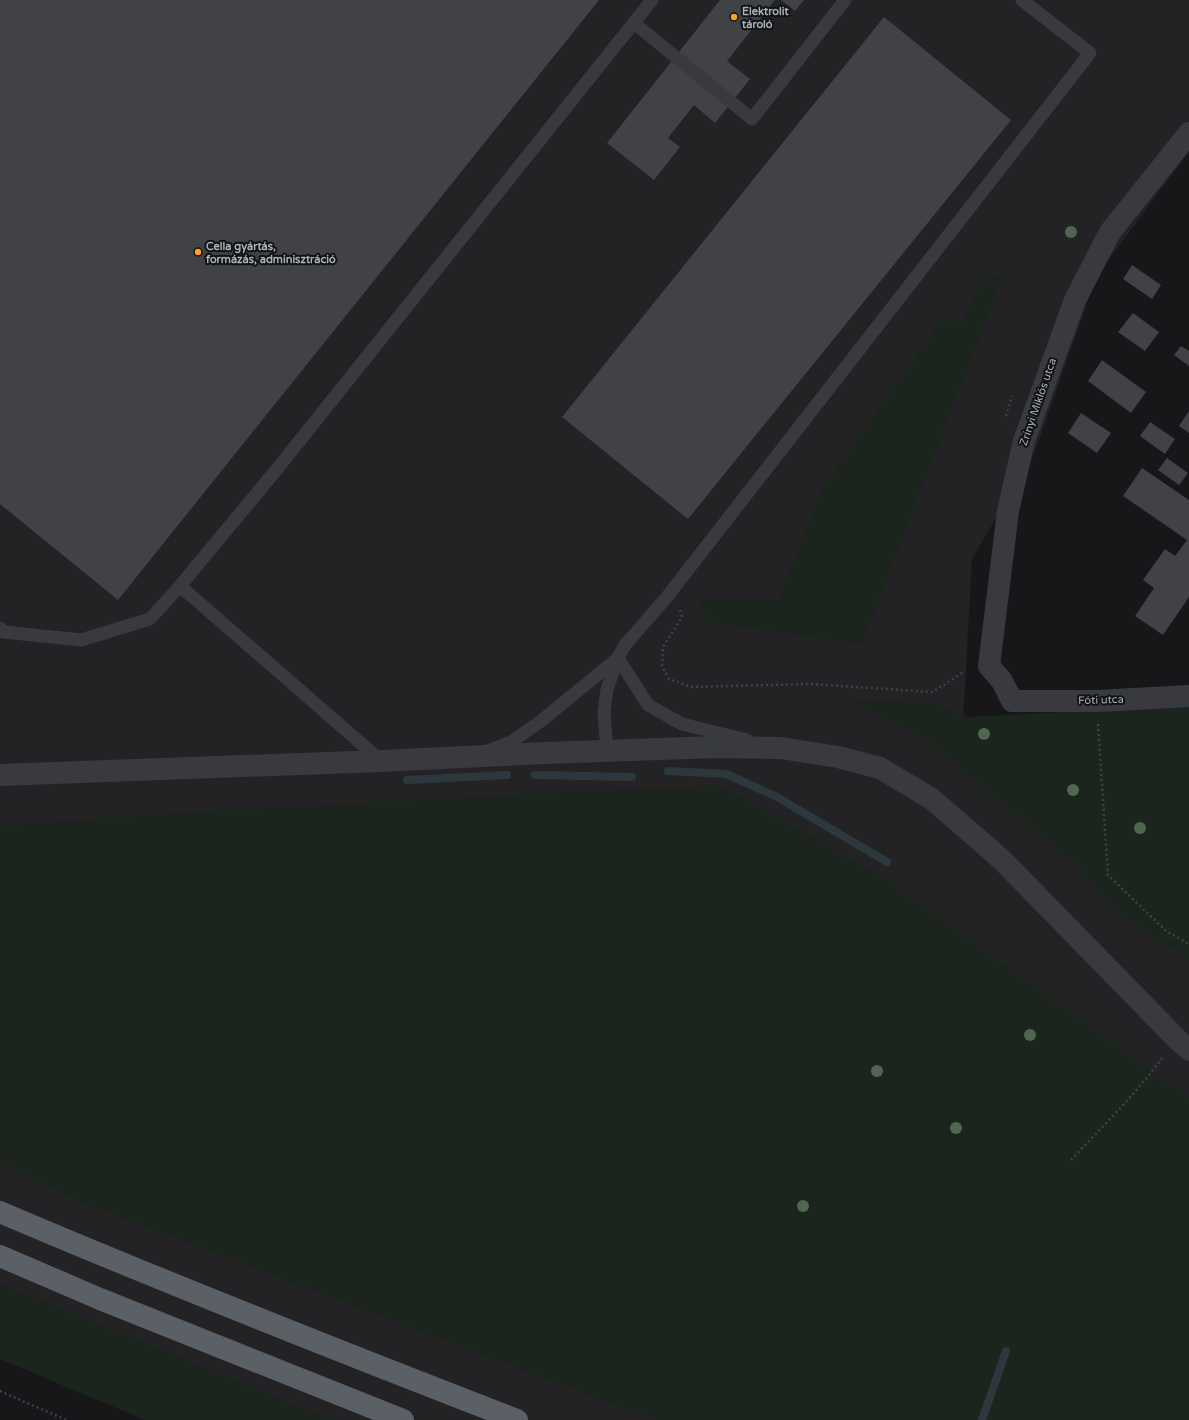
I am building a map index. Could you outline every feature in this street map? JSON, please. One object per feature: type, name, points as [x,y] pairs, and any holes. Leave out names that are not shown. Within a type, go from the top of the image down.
[{"type":"highway","points":[[0,1212],[104,1257],[378,1367],[517,1420]]},
{"type":"highway","points":[[0,1256],[100,1299],[403,1420]]},
{"type":"street","name":"Zrínyi Miklós utca","points":[[1012,701],[1002,681],[988,666],[1008,511],[1024,441],[1075,300],[1110,232],[1189,133]]},
{"type":"street","name":"Fóti utca","points":[[1012,701],[1097,701],[1189,696]]},
{"type":"street","points":[[0,776],[716,747],[781,748],[838,757],[880,768],[932,799],[1002,860],[1183,1044]]},
{"type":"lane","points":[[0,628],[4,632],[81,640],[150,619],[180,586],[277,469],[652,0]]},
{"type":"lane","points":[[634,23],[752,119],[845,0]]},
{"type":"lane","points":[[608,751],[604,712],[607,689],[618,658],[625,645],[666,598],[1090,53],[1022,0]]},
{"type":"lane","points":[[180,586],[381,761]]},
{"type":"lane","points":[[618,658],[648,705],[682,724],[781,748]]},
{"type":"lane","points":[[475,757],[511,742],[541,721],[618,658]]},
{"type":"path","points":[[1005,420],[1014,391]]},
{"type":"path","points":[[666,598],[680,608],[682,617],[663,647],[662,666],[669,679],[691,687],[810,684],[933,692],[971,668]]},
{"type":"path","points":[[1098,726],[1108,875],[1166,932],[1189,944]]},
{"type":"path","points":[[1071,1160],[1152,1073],[1183,1044]]},
{"type":"path","points":[[0,1391],[66,1420]]},
{"type":"shaded area","points":[[0,0],[1189,0],[1189,152],[1097,275],[1034,454],[972,559],[963,721],[1189,712],[1189,1420],[187,1420],[0,1339]]},
{"type":"shaded area","points":[[1004,273],[862,644],[707,622],[699,598],[778,599],[823,488],[941,320],[960,323],[983,282]]},
{"type":"shaded area","points":[[846,699],[938,703],[967,717],[1189,706],[1189,958],[1122,919],[1072,862],[925,739]]},
{"type":"shaded area","points":[[721,786],[886,879],[1189,1098],[1189,1420],[654,1420],[83,1203],[0,1160],[0,826],[178,813],[624,789]]},
{"type":"shaded area","points":[[0,1283],[332,1420],[145,1420],[0,1359]]},
{"type":"building","name":"Cella gyártás, formázás, adminisztráció","points":[[0,0],[599,0],[118,600],[0,504]]},
{"type":"building","points":[[720,0],[775,0],[727,61],[750,79],[715,123],[694,105],[668,138],[680,147],[654,180],[607,143]]},
{"type":"building","name":"Elektrolit tároló","points":[[781,0],[804,0],[795,11]]},
{"type":"building","points":[[884,17],[1011,120],[688,519],[562,417]]},
{"type":"building","points":[[1132,265],[1161,285],[1152,299],[1123,279]]},
{"type":"building","points":[[1133,313],[1159,332],[1145,351],[1118,332]]},
{"type":"building","points":[[1181,346],[1189,351],[1189,366],[1174,355]]},
{"type":"building","points":[[1102,360],[1146,392],[1131,413],[1088,381]]},
{"type":"building","points":[[1189,411],[1189,433],[1179,426]]},
{"type":"building","points":[[1081,413],[1111,433],[1097,453],[1068,433]]},
{"type":"building","points":[[1150,422],[1175,439],[1165,454],[1140,436]]},
{"type":"building","points":[[1167,458],[1188,473],[1179,485],[1158,470]]},
{"type":"building","points":[[1142,468],[1189,500],[1189,597],[1163,635],[1135,616],[1154,588],[1143,580],[1165,549],[1175,556],[1187,540],[1123,496]]},
{"type":"waterway","points":[[668,771],[726,774],[777,797],[887,862]]},
{"type":"waterway","points":[[407,780],[507,775]]},
{"type":"waterway","points":[[535,775],[632,777]]},
{"type":"waterway","points":[[982,1420],[1006,1351]]},
{"type":"place","name":"Elektrolit tároló","points":[[734,17]]},
{"type":"place","name":"Cella gyártás, formázás, adminisztráció","points":[[198,252]]}]
